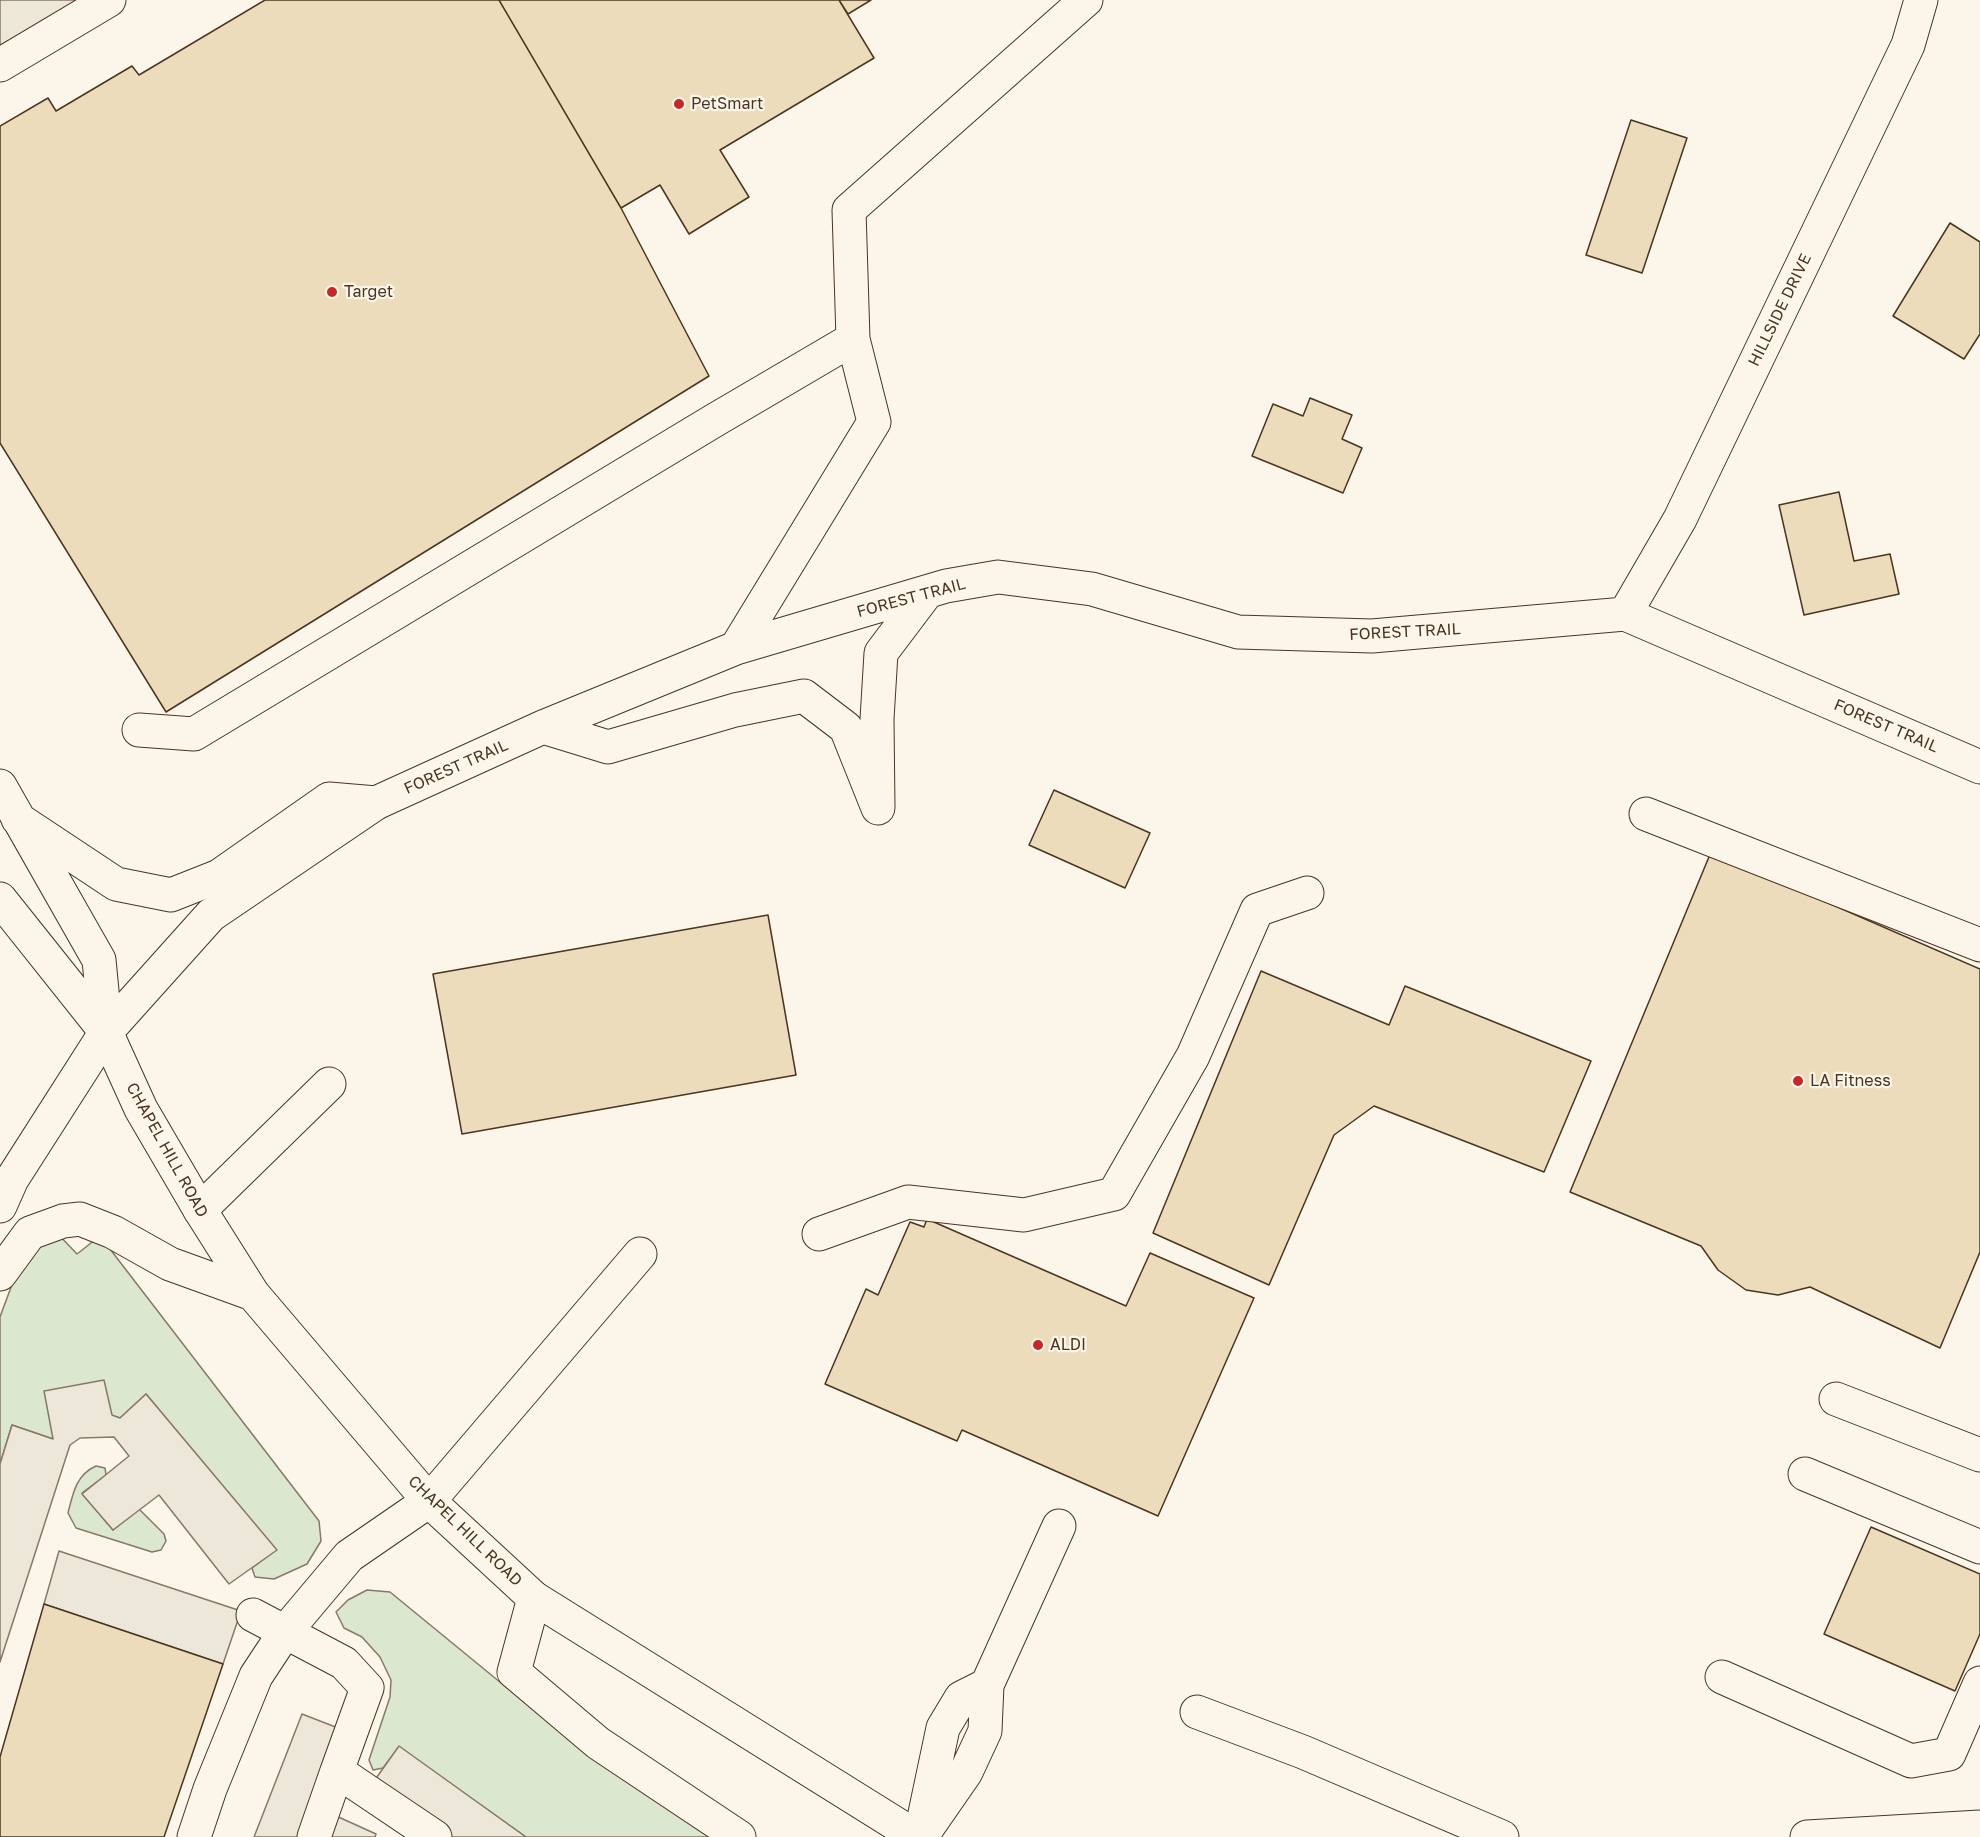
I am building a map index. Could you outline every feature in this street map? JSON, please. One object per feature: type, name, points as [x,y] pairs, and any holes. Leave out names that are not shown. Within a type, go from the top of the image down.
[{"type":"street","points":[[0,65],[109,0]]},
{"type":"street","points":[[736,648],[874,422],[853,339],[849,210],[1086,0]]},
{"type":"street","name":"HILLSIDE DRIVE","points":[[1625,614],[1680,519],[1908,45],[1921,0]]},
{"type":"street","points":[[139,730],[194,734],[853,339]]},
{"type":"street","name":"FOREST TRAIL","points":[[0,1206],[12,1179],[106,1032],[211,915],[376,803],[543,728],[736,648],[946,586],[998,577],[1092,589],[1238,632],[1372,636],[1625,614],[1980,767]]},
{"type":"street","points":[[543,728],[608,747],[735,710],[804,696],[846,728],[878,808],[877,719],[880,653],[927,592]]},
{"type":"street","name":"CHAPEL HILL ROAD","points":[[0,786],[99,960],[106,1032]]},
{"type":"street","points":[[18,819],[117,884],[171,895],[219,876],[329,799],[376,803]]},
{"type":"street","points":[[1646,814],[1980,945]]},
{"type":"street","points":[[819,1234],[908,1202],[1024,1215],[1114,1194],[1193,1056],[1257,910],[1307,893]]},
{"type":"street","name":"CHAPEL HILL ROAD","points":[[0,899],[106,1032],[141,1109],[200,1210],[253,1294],[429,1501],[534,1598],[919,1837]]},
{"type":"street","points":[[200,1210],[329,1084]]},
{"type":"street","points":[[0,1274],[30,1233],[63,1221],[80,1219],[112,1232],[170,1264],[253,1294]]},
{"type":"street","points":[[194,1837],[210,1789],[256,1676],[285,1632],[349,1556],[429,1501],[640,1254]]},
{"type":"street","points":[[1836,1399],[1980,1455]]},
{"type":"street","points":[[1805,1474],[1980,1547]]},
{"type":"street","points":[[919,1837],[966,1772],[985,1731],[987,1685],[1059,1526]]},
{"type":"street","points":[[534,1598],[514,1672],[598,1743],[739,1837]]},
{"type":"street","points":[[253,1615],[344,1663],[367,1688],[314,1837]]},
{"type":"street","points":[[1722,1677],[1911,1761],[1949,1754],[1980,1683]]},
{"type":"street","points":[[1197,1712],[1303,1752],[1502,1837]]},
{"type":"street","points":[[337,1771],[435,1837]]},
{"type":"street","points":[[1807,1837],[1980,1827]]},
{"type":"green space","points":[[57,1233],[77,1254],[100,1236],[319,1521],[321,1541],[307,1564],[274,1579],[255,1577],[252,1568],[276,1550],[146,1394],[120,1418],[113,1416],[53,1439],[12,1425],[0,1464],[0,1317],[20,1263]]},
{"type":"green space","points":[[96,1466],[105,1468],[106,1475],[82,1493],[113,1530],[139,1509],[164,1534],[166,1541],[161,1550],[152,1552],[76,1528],[68,1513],[74,1492],[84,1474]]},
{"type":"green space","points":[[367,1590],[390,1592],[545,1719],[714,1837],[526,1837],[399,1747],[383,1768],[373,1770],[369,1760],[390,1697],[391,1680],[380,1657],[362,1637],[344,1628],[336,1612],[348,1600]]},
{"type":"shaded area","points":[[0,0],[124,0],[0,55]]},
{"type":"shaded area","points":[[104,1380],[112,1415],[120,1418],[146,1394],[277,1550],[229,1584],[159,1495],[113,1530],[82,1494],[129,1456],[114,1437],[80,1438],[70,1445],[0,1662],[0,1464],[12,1425],[53,1439],[44,1391]]},
{"type":"shaded area","points":[[59,1551],[241,1611],[223,1664],[44,1604]]},
{"type":"shaded area","points":[[302,1714],[351,1733],[323,1810],[376,1834],[375,1837],[254,1837]]},
{"type":"shaded area","points":[[399,1746],[526,1837],[435,1837],[367,1791]]},
{"type":"building","name":"Target","points":[[265,0],[499,0],[621,208],[709,376],[166,712],[0,443],[0,126],[48,98],[56,111],[132,66],[139,75]]},
{"type":"building","name":"PetSmart","points":[[499,0],[839,0],[874,58],[720,150],[749,197],[689,234],[660,185],[621,208]]},
{"type":"building","points":[[839,0],[871,0],[848,14]]},
{"type":"building","points":[[1631,120],[1687,138],[1642,273],[1586,255]]},
{"type":"building","points":[[1950,223],[1980,242],[1980,334],[1964,359],[1893,316]]},
{"type":"building","points":[[1310,398],[1352,415],[1342,439],[1362,448],[1343,493],[1252,456],[1273,404],[1303,416]]},
{"type":"building","points":[[1839,492],[1854,561],[1890,554],[1899,594],[1804,615],[1779,505]]},
{"type":"building","points":[[1054,790],[1150,833],[1125,888],[1029,845]]},
{"type":"building","name":"LA Fitness","points":[[1711,852],[1980,969],[1980,1252],[1940,1348],[1810,1287],[1778,1295],[1746,1290],[1718,1270],[1701,1246],[1570,1192]]},
{"type":"building","points":[[768,915],[796,1075],[462,1134],[433,974]]},
{"type":"building","points":[[1261,971],[1389,1025],[1405,986],[1591,1061],[1544,1172],[1374,1106],[1334,1135],[1269,1285],[1153,1233]]},
{"type":"building","name":"ALDI","points":[[927,1219],[1126,1306],[1150,1253],[1254,1298],[1158,1516],[962,1430],[957,1441],[825,1384],[866,1289],[878,1295],[910,1222],[924,1227]]},
{"type":"building","points":[[1871,1527],[1980,1574],[1980,1634],[1955,1691],[1824,1634]]},
{"type":"building","points":[[44,1604],[223,1664],[164,1837],[0,1837],[0,1757]]},
{"type":"place","name":"PetSmart","points":[[679,104]]},
{"type":"place","name":"Target","points":[[332,292]]},
{"type":"place","name":"LA Fitness","points":[[1798,1081]]},
{"type":"place","name":"ALDI","points":[[1038,1345]]}]
